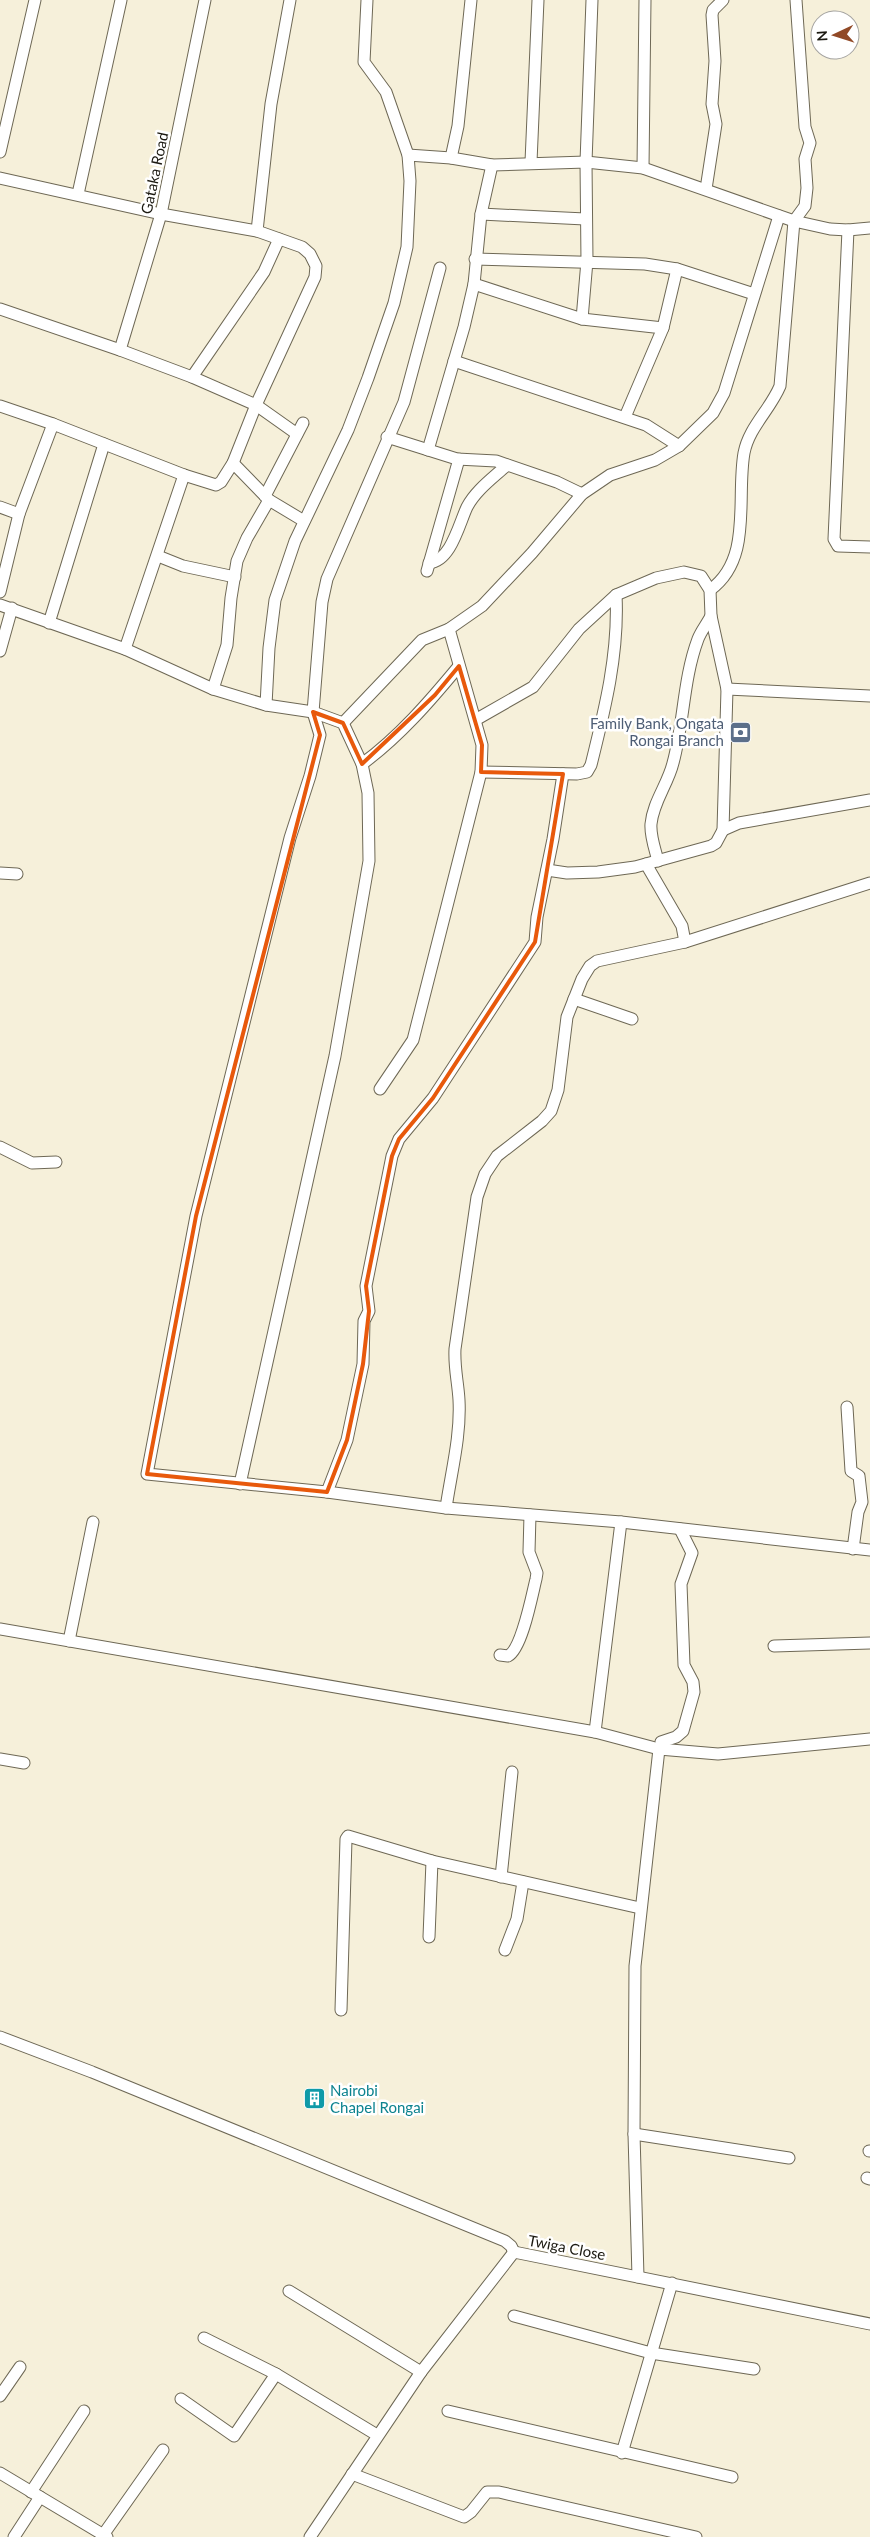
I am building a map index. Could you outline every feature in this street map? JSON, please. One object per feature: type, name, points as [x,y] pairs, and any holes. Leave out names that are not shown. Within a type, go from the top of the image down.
[{"type":"street","points":[[0,152],[35,0]]},
{"type":"street","points":[[78,194],[120,0]]},
{"type":"street","name":"Gataka Road","points":[[120,350],[161,214],[205,0]]},
{"type":"street","points":[[257,231],[271,104],[290,0]]},
{"type":"street","points":[[266,705],[269,648],[275,600],[304,521],[348,430],[394,303],[407,247],[410,180],[408,155],[386,92],[364,62],[367,0]]},
{"type":"street","points":[[451,158],[458,126],[471,0]]},
{"type":"street","points":[[531,162],[538,0]]},
{"type":"street","points":[[582,319],[587,261],[585,219],[586,162],[592,0]]},
{"type":"street","points":[[643,168],[645,0]]},
{"type":"street","points":[[706,190],[716,124],[712,104],[714,61],[712,15],[713,10],[722,0]]},
{"type":"street","points":[[710,590],[723,580],[730,567],[740,532],[744,453],[753,428],[776,396],[780,386],[794,220],[806,206],[805,159],[810,143],[805,127],[796,0]]},
{"type":"street","points":[[408,155],[451,158],[492,164],[586,162],[643,168],[794,220],[848,230],[870,228]]},
{"type":"street","points":[[428,450],[474,284],[481,214],[492,164]]},
{"type":"street","points":[[0,178],[161,214],[257,231],[302,247],[310,254],[316,266],[315,277],[256,405],[233,463],[221,482],[216,485],[184,475],[53,424],[0,406]]},
{"type":"street","points":[[481,214],[585,219]]},
{"type":"street","points":[[344,723],[422,640],[449,628],[482,606],[506,582],[582,494],[610,475],[655,460],[678,446],[713,413],[724,393],[779,216]]},
{"type":"street","points":[[848,230],[834,539],[838,546],[870,547]]},
{"type":"street","points":[[192,377],[264,272],[279,239]]},
{"type":"street","points":[[475,259],[645,264],[677,269],[754,294]]},
{"type":"street","points":[[440,268],[398,420],[388,436],[372,479],[327,579],[322,602],[313,712],[320,735],[310,776],[290,838],[196,1216],[147,1474],[327,1492],[446,1508],[621,1522],[870,1550]]},
{"type":"street","points":[[625,417],[663,328],[677,269]]},
{"type":"street","points":[[474,284],[582,319],[663,328]]},
{"type":"street","points":[[0,309],[192,377],[256,405],[300,429],[247,538],[238,561],[227,645],[213,689]]},
{"type":"street","points":[[454,361],[625,417],[646,425],[678,446]]},
{"type":"street","points":[[0,592],[19,514],[53,424]]},
{"type":"street","points":[[388,436],[459,459],[496,461],[557,482],[582,494]]},
{"type":"street","points":[[49,623],[104,444]]},
{"type":"street","points":[[459,459],[428,567],[440,559],[450,545],[474,497],[507,465]]},
{"type":"street","points":[[233,463],[267,498],[304,521]]},
{"type":"street","points":[[125,649],[184,475]]},
{"type":"street","points":[[0,507],[19,514]]},
{"type":"street","points":[[158,556],[183,566],[235,577]]},
{"type":"street","points":[[477,720],[533,687],[579,629],[616,594],[656,578],[684,572],[701,576],[710,590],[711,616],[727,688],[724,830],[716,843],[711,846],[646,864],[598,872],[567,873],[547,870]]},
{"type":"street","points":[[481,772],[563,774],[587,772],[591,765],[612,668],[617,619],[616,594]]},
{"type":"street","points":[[0,605],[125,649],[213,689],[266,705],[313,712],[344,723],[362,764],[368,793],[370,861],[335,1056],[240,1484]]},
{"type":"street","points":[[0,651],[12,608]]},
{"type":"street","points":[[658,861],[651,833],[651,822],[655,806],[669,777],[678,745],[688,679],[698,639],[711,616]]},
{"type":"street","points":[[380,1089],[413,1040],[481,772],[482,745],[477,720],[458,666],[449,628]]},
{"type":"street","points":[[362,764],[380,750],[436,695],[458,666]]},
{"type":"street","points":[[727,688],[870,696]]},
{"type":"street","points":[[327,1492],[347,1440],[363,1364],[364,1321],[368,1311],[366,1286],[392,1156],[399,1139],[433,1098],[534,942],[563,774]]},
{"type":"street","points":[[724,830],[739,823],[870,800]]},
{"type":"street","points":[[646,864],[682,926],[685,942]]},
{"type":"street","points":[[0,873],[17,874]]},
{"type":"street","points":[[446,1508],[457,1430],[459,1399],[454,1372],[455,1349],[477,1197],[485,1174],[497,1156],[542,1121],[551,1111],[558,1090],[567,1017],[582,978],[590,966],[596,961],[685,942],[870,883]]},
{"type":"street","points":[[574,999],[632,1019]]},
{"type":"street","points":[[0,1146],[32,1163],[56,1162]]},
{"type":"street","points":[[847,1407],[851,1471],[859,1476],[862,1502],[858,1512],[853,1549]]},
{"type":"street","points":[[500,1655],[508,1656],[514,1651],[527,1616],[536,1579],[537,1573],[529,1552],[530,1515]]},
{"type":"street","points":[[69,1641],[94,1522]]},
{"type":"street","points":[[595,1732],[621,1522]]},
{"type":"street","points":[[660,1746],[683,1731],[694,1692],[693,1682],[684,1665],[682,1584],[692,1553],[680,1529]]},
{"type":"street","points":[[0,1629],[595,1732],[660,1746],[718,1754],[870,1740]]},
{"type":"street","points":[[774,1646],[870,1643]]},
{"type":"street","points":[[638,2276],[634,2134],[635,1966],[640,1908],[660,1746]]},
{"type":"street","points":[[0,1759],[24,1763]]},
{"type":"street","points":[[501,1877],[512,1772]]},
{"type":"street","points":[[341,2010],[346,1839],[351,1835],[432,1861],[640,1908]]},
{"type":"street","points":[[429,1937],[432,1861]]},
{"type":"street","points":[[505,1950],[517,1919],[523,1882]]},
{"type":"street","points":[[0,2050],[3,2038],[101,2075],[505,2241],[514,2252]]},
{"type":"street","points":[[634,2134],[789,2158]]},
{"type":"street","name":"Twiga Close","points":[[310,2537],[421,2372],[514,2252],[870,2324]]},
{"type":"street","points":[[622,2453],[672,2283]]},
{"type":"street","points":[[289,2290],[421,2372]]},
{"type":"street","points":[[514,2316],[651,2353],[754,2369]]},
{"type":"street","points":[[204,2338],[276,2374],[377,2435]]},
{"type":"street","points":[[0,2396],[20,2367]]},
{"type":"street","points":[[181,2398],[234,2436],[276,2374]]},
{"type":"street","points":[[14,2537],[35,2494],[84,2411]]},
{"type":"street","points":[[448,2411],[732,2478]]},
{"type":"street","points":[[0,2473],[105,2536],[163,2450]]},
{"type":"street","points":[[352,2474],[464,2517],[471,2512],[487,2492],[499,2492],[696,2537]]},
{"type":"highlighted area","points":[[459,666],[482,745],[481,772],[563,774],[535,942],[433,1098],[399,1139],[392,1156],[366,1286],[369,1311],[363,1364],[347,1440],[327,1492],[147,1474],[196,1216],[320,735],[313,712],[343,723],[362,764],[435,695]]},
{"type":"place","name":"Family Bank, Ongata Rongai Branch","points":[[740,732]]},
{"type":"place","name":"Nairobi Chapel Rongai","points":[[314,2099]]}]
